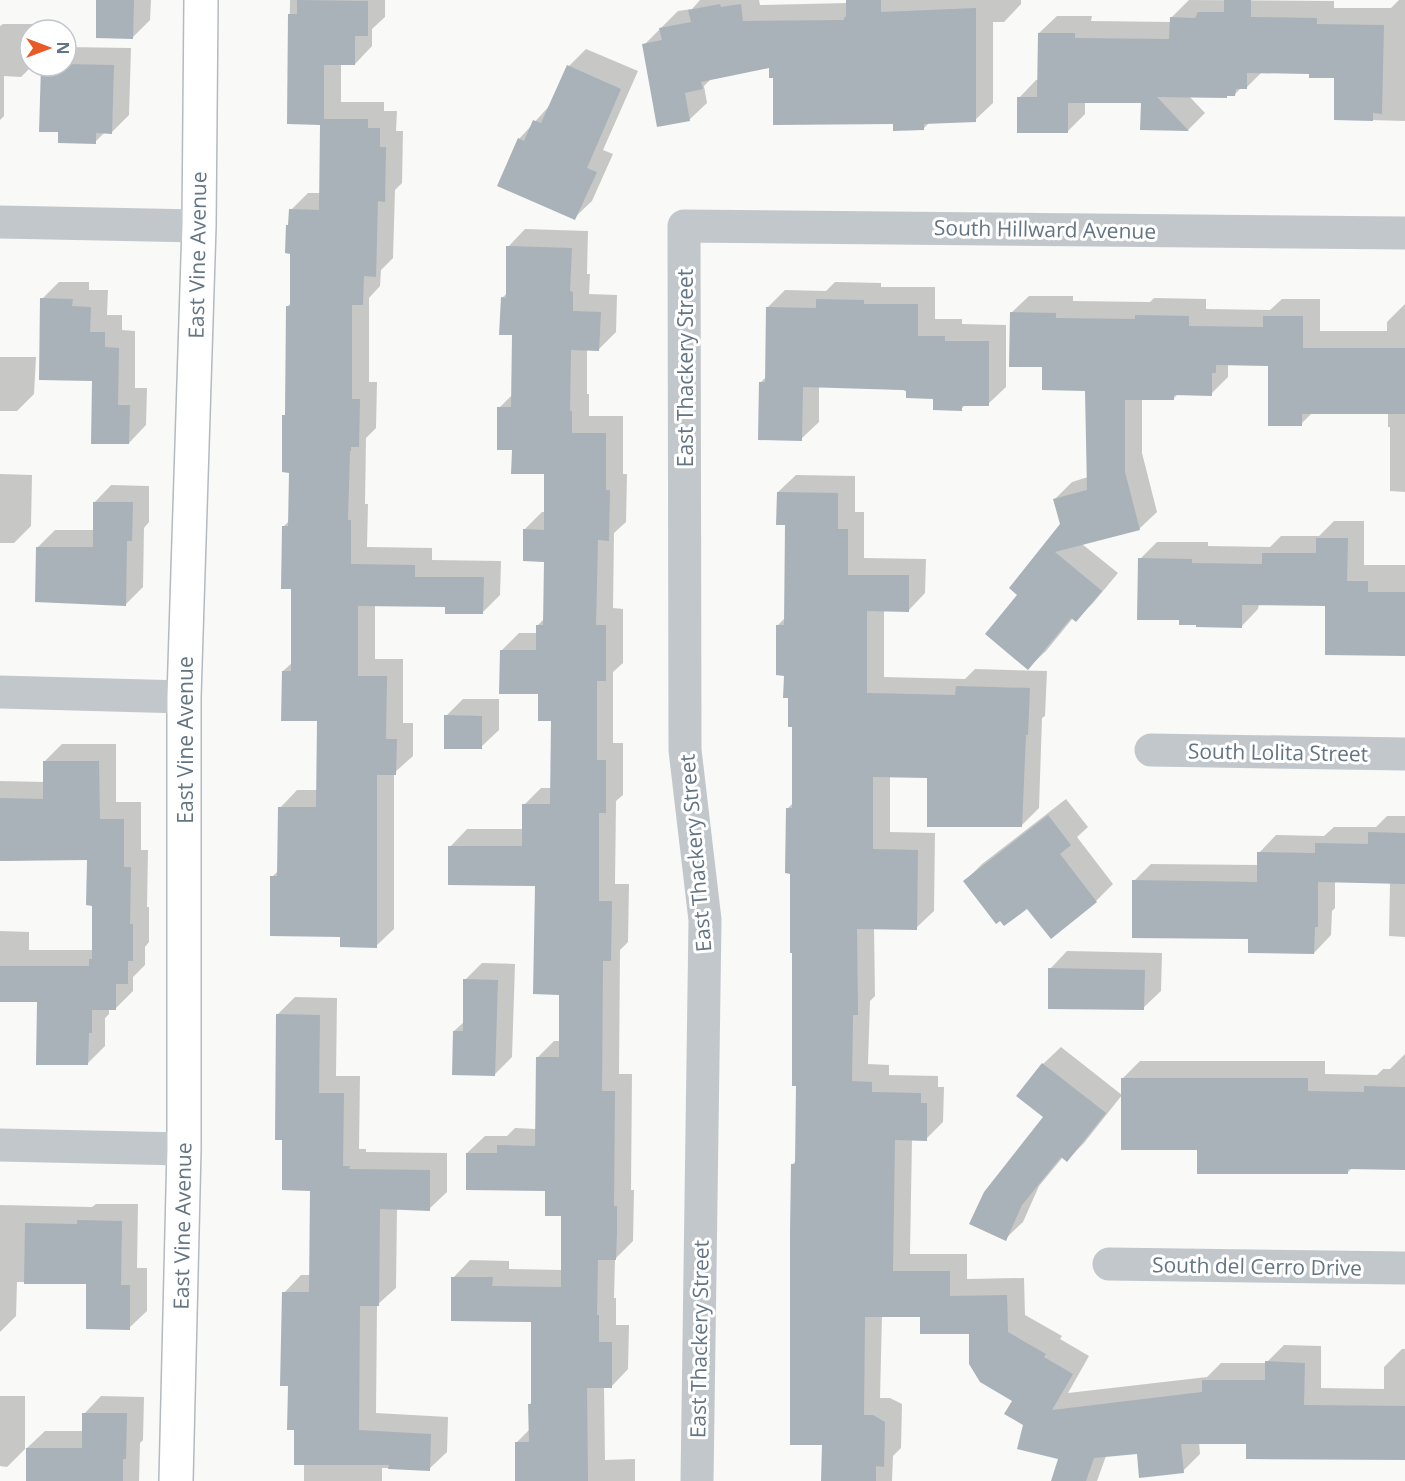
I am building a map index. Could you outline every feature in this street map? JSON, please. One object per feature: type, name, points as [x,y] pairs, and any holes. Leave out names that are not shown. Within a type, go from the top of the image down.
[{"type":"street","name":"East Vine Avenue","points":[[176,1481],[184,1149],[184,697],[199,226],[201,0]]},
{"type":"street","points":[[0,222],[199,226]]},
{"type":"street","name":"South Hillward Avenue","points":[[684,226],[1405,233]]},
{"type":"street","name":"East Thackery Street","points":[[684,226],[686,750],[705,920],[697,1481]]},
{"type":"street","points":[[0,692],[184,697]]},
{"type":"street","name":"South Lolita Street","points":[[1151,750],[1405,754]]},
{"type":"street","points":[[0,1145],[184,1149]]},
{"type":"street","name":"South del Cerro Drive","points":[[1109,1264],[1405,1268]]},
{"type":"building","points":[[96,0],[134,0],[133,39],[96,38]]},
{"type":"building","points":[[297,0],[368,1],[368,36],[355,36],[355,65],[324,65],[324,119],[368,119],[368,128],[380,128],[380,147],[386,147],[385,202],[378,201],[376,277],[364,276],[363,305],[352,305],[352,399],[360,399],[359,447],[351,447],[350,451],[348,520],[351,520],[351,564],[415,565],[415,577],[484,577],[483,614],[445,614],[445,607],[358,606],[358,676],[387,676],[386,739],[397,739],[396,775],[377,775],[377,948],[340,947],[340,937],[270,936],[270,876],[277,876],[278,807],[316,807],[317,721],[281,721],[282,671],[291,671],[291,589],[281,589],[282,526],[288,526],[289,473],[282,472],[286,306],[290,306],[290,254],[285,253],[286,225],[288,225],[289,209],[319,210],[320,125],[287,124],[288,14],[297,14]]},
{"type":"building","points":[[846,0],[881,0],[881,12],[976,8],[976,122],[924,124],[924,130],[893,131],[893,124],[773,125],[773,78],[769,78],[769,68],[701,82],[703,89],[685,93],[690,121],[657,127],[642,44],[662,40],[659,28],[691,22],[688,10],[720,4],[721,7],[741,4],[743,21],[844,20]]},
{"type":"building","points":[[1224,0],[1251,0],[1251,17],[1317,18],[1317,24],[1384,25],[1382,114],[1373,113],[1373,121],[1334,120],[1334,78],[1309,78],[1309,74],[1247,73],[1247,89],[1236,89],[1235,96],[1227,96],[1227,98],[1157,97],[1189,131],[1140,130],[1141,103],[1068,103],[1068,133],[1017,133],[1017,97],[1037,97],[1038,33],[1075,33],[1075,38],[1169,39],[1170,17],[1195,18],[1198,12],[1224,12]]},
{"type":"building","points":[[78,64],[114,65],[112,134],[96,133],[96,144],[58,143],[58,132],[39,132],[41,78],[78,78]]},
{"type":"building","points":[[567,65],[621,89],[587,168],[597,172],[575,220],[497,186],[518,138],[524,141],[533,120],[541,123]]},
{"type":"building","points":[[506,246],[572,248],[570,291],[573,292],[573,311],[601,312],[599,351],[571,350],[570,411],[572,411],[572,433],[606,433],[606,490],[610,490],[609,541],[598,540],[596,625],[606,625],[606,681],[597,681],[597,760],[606,760],[606,813],[599,813],[599,901],[612,901],[611,961],[603,961],[602,1091],[615,1091],[614,1206],[617,1206],[617,1231],[616,1260],[598,1260],[599,1342],[612,1342],[612,1388],[587,1388],[588,1481],[515,1481],[515,1442],[529,1442],[531,1322],[451,1321],[451,1277],[493,1277],[492,1286],[561,1287],[561,1216],[545,1216],[545,1191],[466,1190],[466,1153],[497,1153],[497,1145],[535,1146],[536,1057],[559,1057],[559,995],[533,994],[535,886],[448,885],[448,846],[522,846],[522,804],[550,804],[551,721],[538,721],[538,694],[499,694],[500,650],[536,650],[536,625],[543,625],[544,562],[523,561],[523,529],[544,530],[544,474],[511,474],[512,450],[497,450],[497,407],[511,407],[512,335],[499,335],[501,297],[506,298]]},
{"type":"building","points":[[40,298],[73,299],[72,306],[91,307],[90,332],[105,332],[105,347],[119,348],[118,405],[130,405],[129,444],[91,444],[92,381],[39,380]]},
{"type":"building","points":[[816,299],[864,300],[864,304],[918,304],[918,336],[945,336],[945,341],[989,341],[989,406],[962,406],[962,411],[933,410],[933,399],[906,398],[906,391],[903,390],[803,387],[802,441],[758,440],[759,382],[765,382],[766,307],[816,308]]},
{"type":"building","points":[[1010,312],[1056,313],[1056,318],[1135,319],[1135,315],[1189,316],[1189,326],[1263,327],[1263,316],[1303,316],[1303,348],[1405,348],[1405,414],[1302,414],[1302,426],[1268,426],[1268,366],[1216,365],[1216,373],[1212,373],[1212,396],[1174,395],[1174,400],[1125,400],[1125,472],[1140,530],[1055,552],[1102,591],[1076,622],[1071,618],[1028,670],[985,634],[1017,595],[1009,588],[1060,524],[1053,499],[1087,490],[1085,391],[1042,390],[1042,367],[1009,367]]},
{"type":"building","points":[[777,492],[838,493],[838,529],[848,529],[848,575],[909,575],[909,612],[867,611],[867,693],[955,695],[956,686],[1030,688],[1022,827],[927,827],[927,778],[873,777],[873,849],[918,850],[917,930],[857,929],[858,1015],[853,1015],[852,1081],[872,1082],[872,1092],[921,1093],[921,1103],[927,1103],[927,1141],[895,1140],[893,1271],[950,1271],[950,1296],[1007,1295],[1008,1332],[1046,1354],[1044,1357],[1073,1374],[1052,1410],[1202,1392],[1202,1380],[1265,1380],[1265,1361],[1305,1363],[1304,1405],[1405,1406],[1405,1460],[1246,1459],[1246,1444],[1181,1444],[1184,1473],[1139,1478],[1137,1454],[1094,1458],[1086,1481],[1051,1481],[1058,1459],[1017,1449],[1023,1425],[1004,1414],[1012,1401],[980,1382],[969,1364],[969,1334],[920,1334],[920,1317],[865,1317],[864,1415],[873,1415],[885,1422],[884,1467],[876,1466],[876,1481],[821,1481],[822,1445],[790,1445],[791,1164],[795,1164],[796,1086],[792,1086],[790,874],[785,873],[786,808],[792,808],[792,727],[788,727],[788,698],[783,698],[784,676],[776,675],[776,625],[784,625],[785,525],[776,525]]},
{"type":"building","points":[[93,502],[133,502],[132,541],[127,541],[126,606],[35,602],[36,547],[93,547]]},
{"type":"building","points":[[1316,538],[1348,538],[1347,581],[1368,581],[1368,592],[1405,592],[1405,656],[1325,655],[1325,606],[1242,605],[1242,628],[1179,625],[1179,620],[1137,620],[1138,558],[1192,559],[1192,563],[1262,564],[1262,553],[1316,553]]},
{"type":"building","points":[[444,715],[482,716],[482,749],[444,749]]},
{"type":"building","points":[[43,761],[99,761],[100,819],[124,819],[124,867],[131,867],[130,924],[133,924],[133,961],[128,961],[128,984],[116,984],[116,1010],[92,1010],[88,1065],[36,1065],[37,1002],[0,1002],[0,966],[89,966],[89,959],[92,959],[92,906],[86,905],[87,860],[0,861],[0,798],[43,799]]},
{"type":"building","points":[[1048,815],[1071,845],[1060,854],[1097,902],[1051,939],[1027,909],[1004,926],[1000,921],[996,924],[963,881]]},
{"type":"building","points":[[1368,832],[1405,833],[1405,884],[1318,882],[1318,927],[1315,927],[1314,954],[1248,953],[1248,939],[1132,938],[1132,880],[1257,882],[1257,852],[1315,853],[1315,843],[1368,844]]},
{"type":"building","points":[[1048,968],[1145,970],[1144,1010],[1048,1009]]},
{"type":"building","points":[[463,979],[498,980],[495,1076],[452,1075],[453,1031],[463,1031]]},
{"type":"building","points":[[276,1014],[320,1015],[319,1093],[344,1093],[343,1166],[350,1166],[349,1169],[430,1170],[430,1211],[380,1209],[379,1306],[360,1306],[359,1430],[431,1434],[430,1471],[388,1469],[389,1465],[294,1465],[294,1430],[287,1430],[288,1386],[280,1386],[282,1292],[309,1292],[310,1191],[282,1190],[282,1140],[275,1140]]},
{"type":"building","points":[[1042,1063],[1106,1113],[1067,1162],[1061,1157],[1022,1205],[1006,1241],[969,1224],[984,1192],[1043,1117],[1016,1096]]},
{"type":"building","points":[[1121,1078],[1308,1078],[1308,1091],[1364,1092],[1364,1086],[1405,1087],[1405,1170],[1348,1169],[1348,1174],[1197,1174],[1197,1150],[1121,1150]]},
{"type":"building","points":[[77,1220],[122,1221],[121,1285],[130,1285],[130,1330],[86,1329],[86,1284],[24,1284],[25,1223],[77,1224]]},
{"type":"building","points":[[82,1413],[127,1413],[123,1481],[26,1481],[26,1448],[82,1448]]}]
